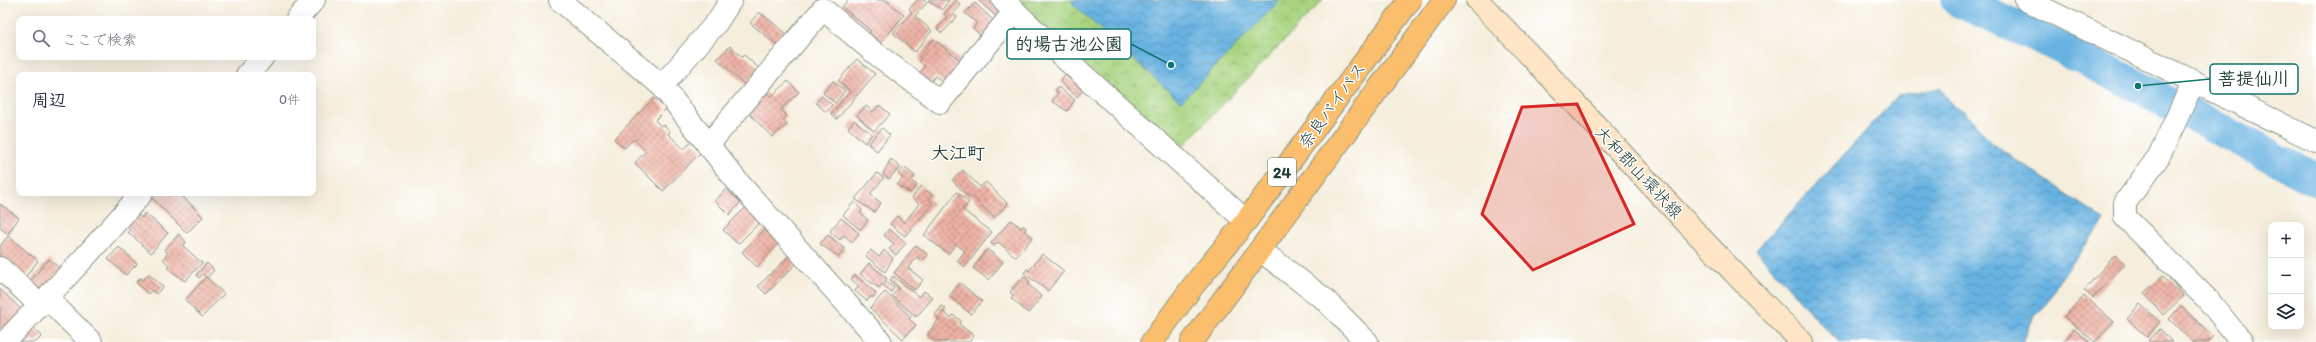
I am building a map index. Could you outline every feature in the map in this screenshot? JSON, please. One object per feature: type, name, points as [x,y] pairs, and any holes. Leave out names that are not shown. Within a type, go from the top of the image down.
[{"type":"highway","name":"奈良バイパス","points":[[1152,342],[1193,286],[1246,221],[1410,0]]},
{"type":"highway","name":"奈良バイパス","points":[[1192,342],[1444,0]]},
{"type":"main road","name":"大和郡山環状線","points":[[1477,0],[1541,66],[1645,179],[1802,342]]},
{"type":"street","points":[[300,16],[314,0]]},
{"type":"street","points":[[560,0],[662,86],[736,180],[881,342]]},
{"type":"street","points":[[662,86],[717,22],[731,0]]},
{"type":"street","points":[[2026,0],[2192,87],[2316,141]]},
{"type":"street","points":[[708,145],[823,9],[871,50],[940,102],[1009,6],[1246,221]]},
{"type":"street","points":[[250,72],[260,60]]},
{"type":"street","points":[[2192,87],[2160,156],[2125,203],[2126,217],[2208,300],[2242,342]]},
{"type":"street","points":[[4,342],[43,302],[139,196]]},
{"type":"street","points":[[1260,250],[1324,299],[1367,342]]},
{"type":"street","points":[[0,268],[91,342]]},
{"type":"highlighted area","points":[[1577,104],[1634,224],[1533,270],[1482,214],[1522,107]]},
{"type":"green space","points":[[1010,0],[1323,0],[1178,151]]},
{"type":"water","points":[[1072,0],[1280,0],[1181,102],[1073,4]]},
{"type":"water","points":[[1940,88],[1954,107],[1964,111],[1992,143],[2104,220],[2059,281],[2045,306],[2034,316],[2023,342],[1840,342],[1821,325],[1756,250],[1899,95]]},
{"type":"building","points":[[848,0],[886,0],[904,15],[881,43],[869,33],[871,31],[842,7]]},
{"type":"building","points":[[917,0],[924,0],[927,3],[915,16],[932,31],[915,52],[893,33],[912,12],[909,9]]},
{"type":"building","points":[[928,0],[949,0],[942,10]]},
{"type":"building","points":[[956,0],[961,5],[953,14],[957,17],[942,33],[937,29],[947,17],[944,14]]},
{"type":"building","points":[[978,0],[993,0],[1006,12],[999,19]]},
{"type":"building","points":[[975,3],[996,23],[982,37],[973,28],[977,23],[965,13]]},
{"type":"building","points":[[759,12],[791,37],[782,49],[750,23]]},
{"type":"building","points":[[933,39],[963,62],[946,84],[935,76],[930,83],[919,74],[925,66],[919,61],[921,58],[919,57]]},
{"type":"building","points":[[730,46],[742,57],[744,55],[762,71],[747,87],[717,59]]},
{"type":"building","points":[[857,59],[875,74],[837,119],[831,114],[850,91],[838,81]]},
{"type":"building","points":[[1065,75],[1073,82],[1077,77],[1087,85],[1077,97],[1060,82]]},
{"type":"building","points":[[788,81],[799,92],[781,109],[787,116],[783,120],[787,125],[772,137],[745,109],[764,90],[771,97]]},
{"type":"building","points":[[833,81],[845,91],[835,103],[823,93]]},
{"type":"building","points":[[1058,87],[1075,100],[1067,111],[1052,101],[1058,93],[1055,91]]},
{"type":"building","points":[[822,96],[832,105],[826,112],[816,103]]},
{"type":"building","points":[[654,98],[666,109],[655,120],[661,126],[663,124],[670,131],[668,134],[684,149],[692,141],[702,151],[663,191],[635,163],[646,151],[634,139],[624,148],[614,139]]},
{"type":"building","points":[[879,105],[890,114],[874,131],[857,116],[866,106],[873,112]]},
{"type":"building","points":[[854,120],[872,134],[865,143],[848,128]]},
{"type":"building","points":[[882,128],[890,135],[877,151],[868,144]]},
{"type":"building","points":[[891,159],[900,167],[889,179],[883,174]]},
{"type":"building","points":[[904,167],[915,176],[911,181],[917,185],[910,193],[897,185],[903,178],[898,174]]},
{"type":"building","points":[[963,170],[980,187],[986,182],[1008,204],[994,218],[971,195],[969,198],[952,180]]},
{"type":"building","points":[[877,173],[884,178],[870,194],[881,203],[874,212],[855,199]]},
{"type":"building","points":[[921,186],[932,195],[928,199],[933,203],[905,236],[890,224],[897,216],[904,223],[919,204],[912,198]]},
{"type":"building","points":[[726,189],[741,202],[729,215],[715,201]]},
{"type":"building","points":[[957,192],[969,202],[963,210],[992,232],[965,267],[957,261],[965,251],[956,244],[948,254],[924,235]]},
{"type":"building","points":[[150,196],[182,196],[203,217],[187,233]]},
{"type":"building","points":[[854,202],[862,210],[860,213],[868,220],[860,230],[843,215]]},
{"type":"building","points":[[0,204],[19,218],[8,234],[0,228]]},
{"type":"building","points":[[745,208],[760,222],[738,244],[723,230]]},
{"type":"building","points":[[145,213],[168,233],[151,253],[128,232],[130,230],[126,226],[137,214],[142,218]]},
{"type":"building","points":[[841,218],[859,233],[852,242],[844,235],[840,240],[830,231]]},
{"type":"building","points":[[1011,220],[1021,228],[1023,226],[1026,228],[1025,231],[1033,237],[1016,257],[998,242],[994,246],[991,243]]},
{"type":"building","points":[[766,228],[780,242],[757,267],[742,252]]},
{"type":"building","points":[[889,229],[906,243],[896,255],[889,249],[894,244],[884,235]]},
{"type":"building","points":[[179,234],[186,242],[183,246],[202,263],[185,281],[167,268],[170,266],[163,259],[168,253],[164,250]]},
{"type":"building","points":[[828,235],[845,249],[839,257],[820,244]]},
{"type":"building","points":[[8,236],[38,261],[23,280],[0,261],[0,246]]},
{"type":"building","points":[[916,245],[928,255],[922,261],[917,257],[908,268],[923,280],[915,290],[894,273]]},
{"type":"building","points":[[119,247],[137,264],[126,275],[108,259]]},
{"type":"building","points":[[987,249],[1003,262],[989,280],[973,268]]},
{"type":"building","points":[[871,250],[879,257],[884,250],[893,258],[885,272],[866,256]]},
{"type":"building","points":[[791,254],[798,262],[766,294],[758,286]]},
{"type":"building","points":[[1042,254],[1064,271],[1048,291],[1024,273],[1027,269],[1029,271]]},
{"type":"building","points":[[2115,255],[2125,264],[2093,298],[2084,290]]},
{"type":"building","points":[[49,259],[61,269],[39,295],[27,285]]},
{"type":"building","points":[[207,263],[214,270],[207,278],[203,274],[199,278],[196,275]]},
{"type":"building","points":[[869,263],[887,279],[885,281],[894,288],[891,292],[882,284],[879,288],[877,287],[860,274]]},
{"type":"building","points":[[149,274],[163,287],[156,294],[152,290],[148,294],[136,282],[140,278],[143,280]]},
{"type":"building","points":[[855,275],[876,293],[867,301],[855,291],[859,286],[851,279]]},
{"type":"building","points":[[893,276],[919,297],[924,291],[933,298],[916,317],[892,296],[899,288],[890,280]]},
{"type":"building","points":[[1024,276],[1030,282],[1028,284],[1042,297],[1028,313],[1011,298],[1013,295],[1010,292]]},
{"type":"building","points":[[2162,276],[2167,282],[2170,279],[2184,296],[2163,315],[2144,293]]},
{"type":"building","points":[[206,277],[224,294],[202,317],[185,300]]},
{"type":"building","points":[[960,283],[982,301],[971,314],[949,296]]},
{"type":"building","points":[[0,289],[23,311],[4,331],[0,327]]},
{"type":"building","points":[[885,292],[911,317],[909,319],[916,325],[903,339],[870,308]]},
{"type":"building","points":[[2084,295],[2114,322],[2095,342],[2064,317]]},
{"type":"building","points":[[2140,304],[2160,322],[2147,337],[2127,319]]},
{"type":"building","points":[[942,306],[946,309],[943,312],[951,318],[953,315],[961,321],[959,324],[974,336],[969,342],[936,342],[929,337],[928,333],[939,319],[935,315]]},
{"type":"building","points":[[2181,306],[2213,336],[2208,342],[2193,342],[2169,319]]},
{"type":"building","points":[[28,323],[42,336],[36,342],[11,342]]},
{"type":"building","points":[[2074,329],[2089,342],[2063,342]]},
{"type":"building","points":[[2160,329],[2172,342],[2151,342],[2148,340]]},
{"type":"waterway","points":[[1957,0],[2003,20],[2093,64],[2316,180]]},
{"type":"place","name":"的場古池公園","points":[[1171,65]]},
{"type":"place","name":"菩提仙川","points":[[2138,86]]},
{"type":"district","name":"大江町","points":[[958,153]]}]
